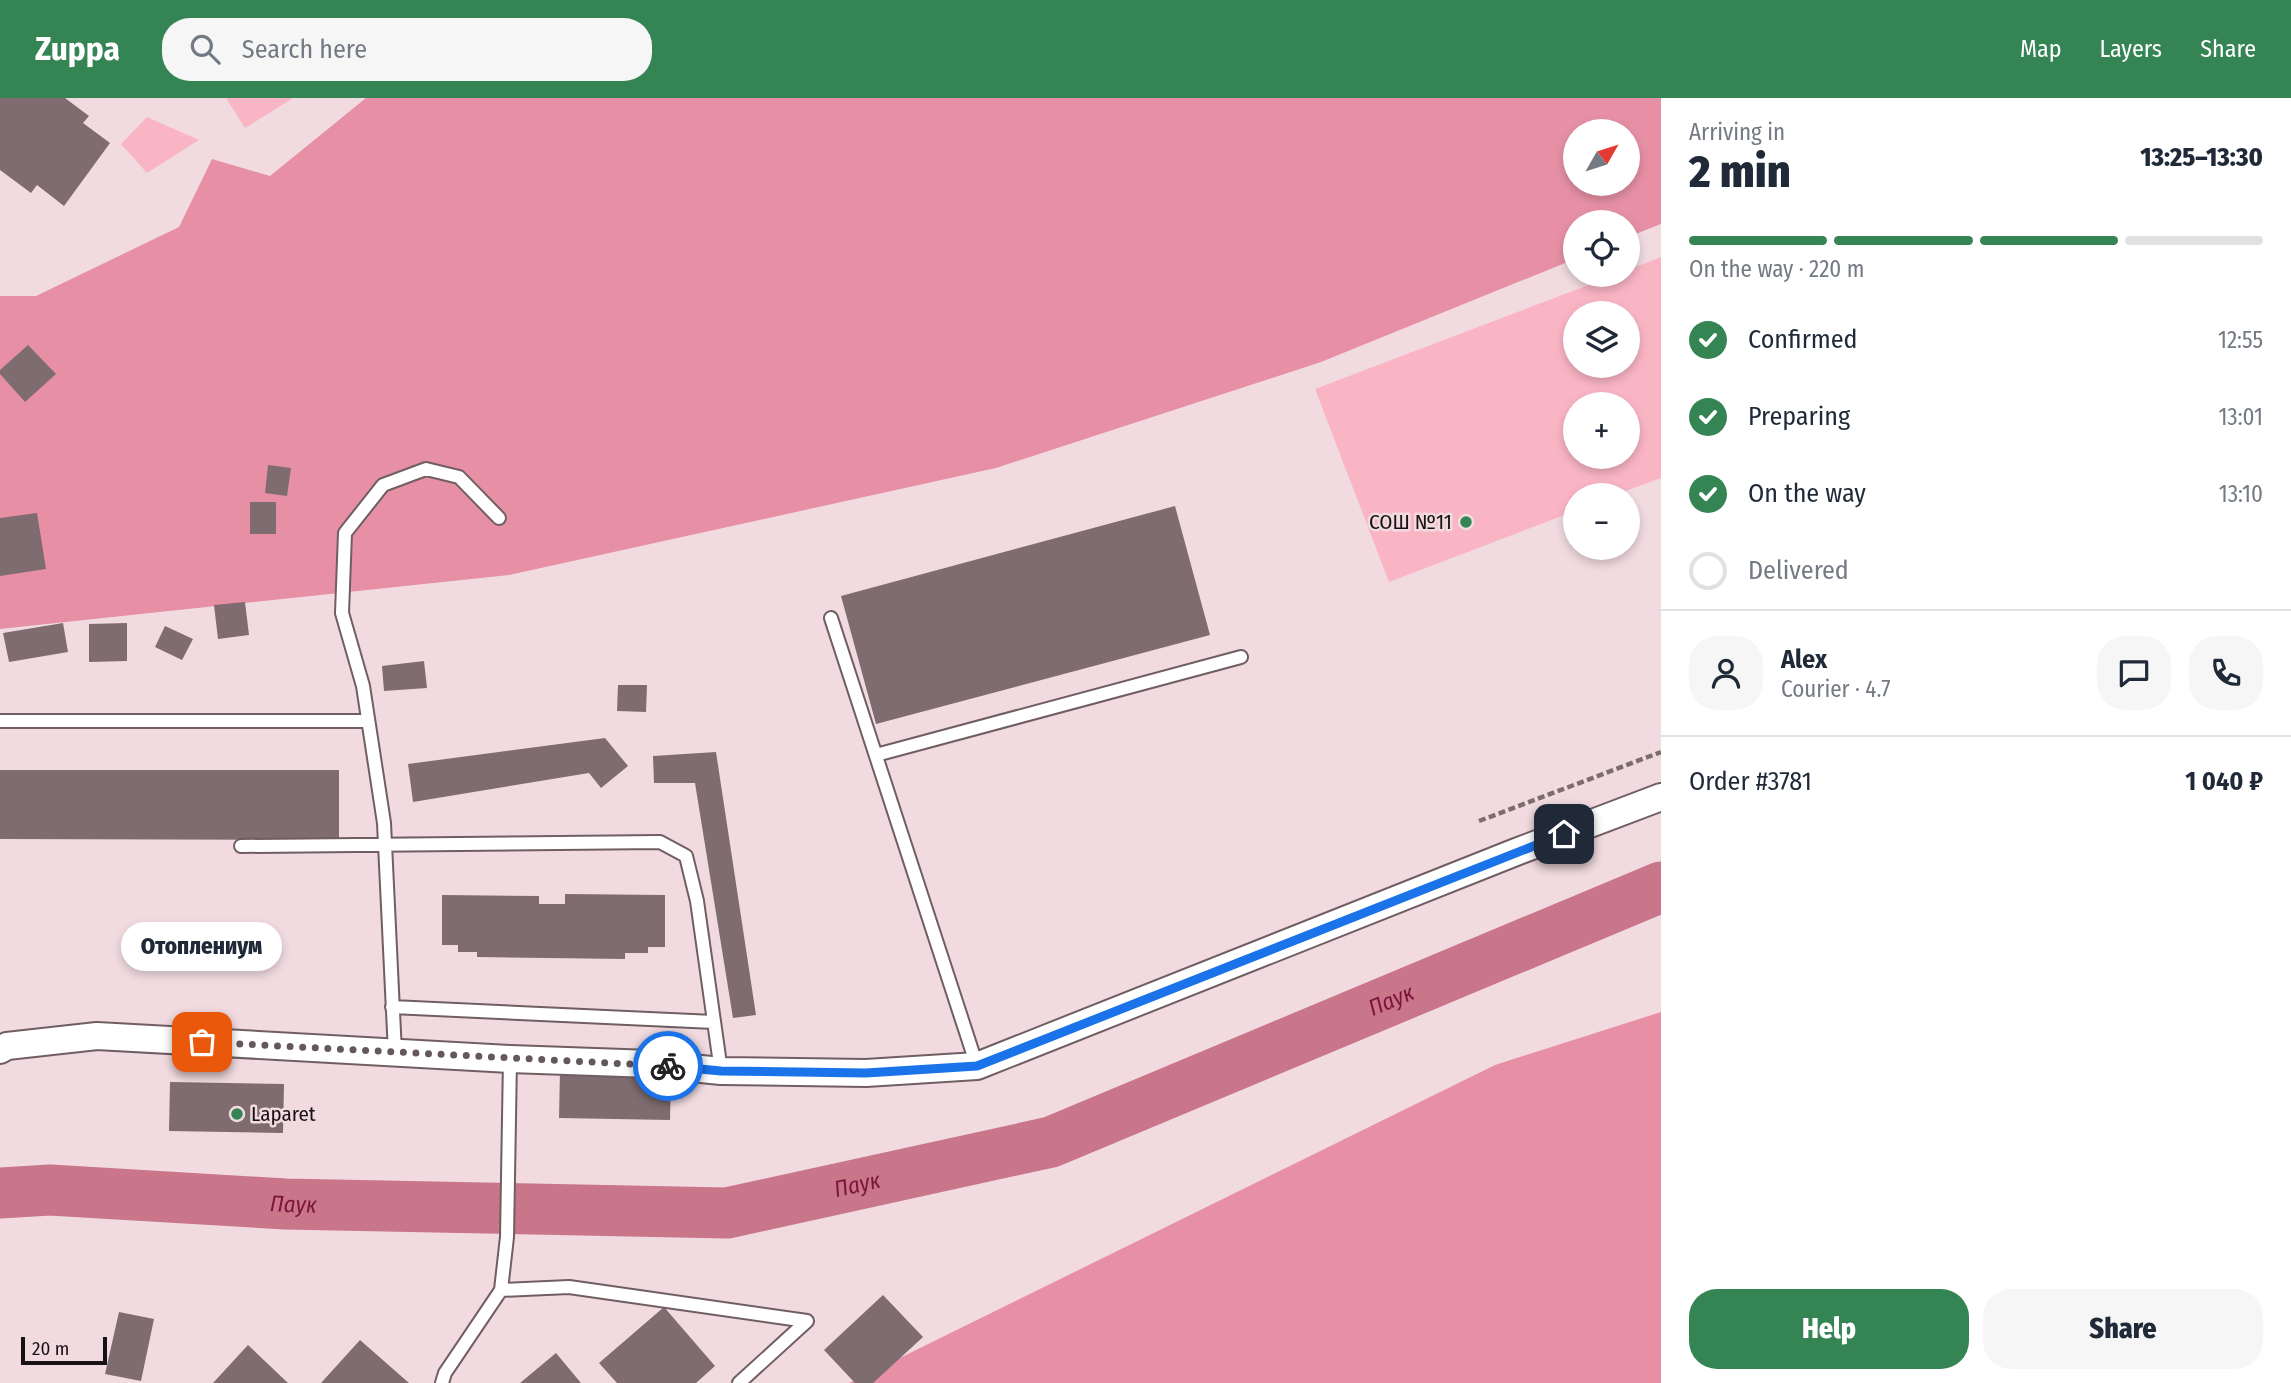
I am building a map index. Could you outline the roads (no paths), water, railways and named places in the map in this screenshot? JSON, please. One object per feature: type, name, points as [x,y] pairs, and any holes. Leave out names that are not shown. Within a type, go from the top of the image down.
[{"type":"street","points":[[2,1043],[97,1036],[510,1059],[652,1064],[721,1071],[866,1073],[977,1066],[1661,797]]},
{"type":"lane","points":[[395,1053],[384,823],[363,686],[342,612],[345,533],[383,485],[426,469],[459,477],[499,518]]},
{"type":"lane","points":[[831,618],[977,1066]]},
{"type":"lane","points":[[876,755],[1241,657]]},
{"type":"lane","points":[[0,721],[368,721]]},
{"type":"lane","points":[[241,846],[660,842],[686,856],[697,901],[721,1071]]},
{"type":"lane","points":[[392,1007],[714,1021]]},
{"type":"lane","points":[[442,1383],[445,1373],[501,1290],[507,1237],[510,1059]]},
{"type":"lane","points":[[501,1290],[569,1287],[807,1321],[739,1383]]},
{"type":"waterway","name":"Паук","points":[[0,1193],[50,1190],[285,1204],[727,1213],[1051,1142],[1661,887]]},
{"type":"place","name":"СОШ №11","points":[[1466,522]]},
{"type":"place","name":"Отоплениум","points":[[202,1042]]},
{"type":"place","name":"Laparet","points":[[237,1114]]}]
